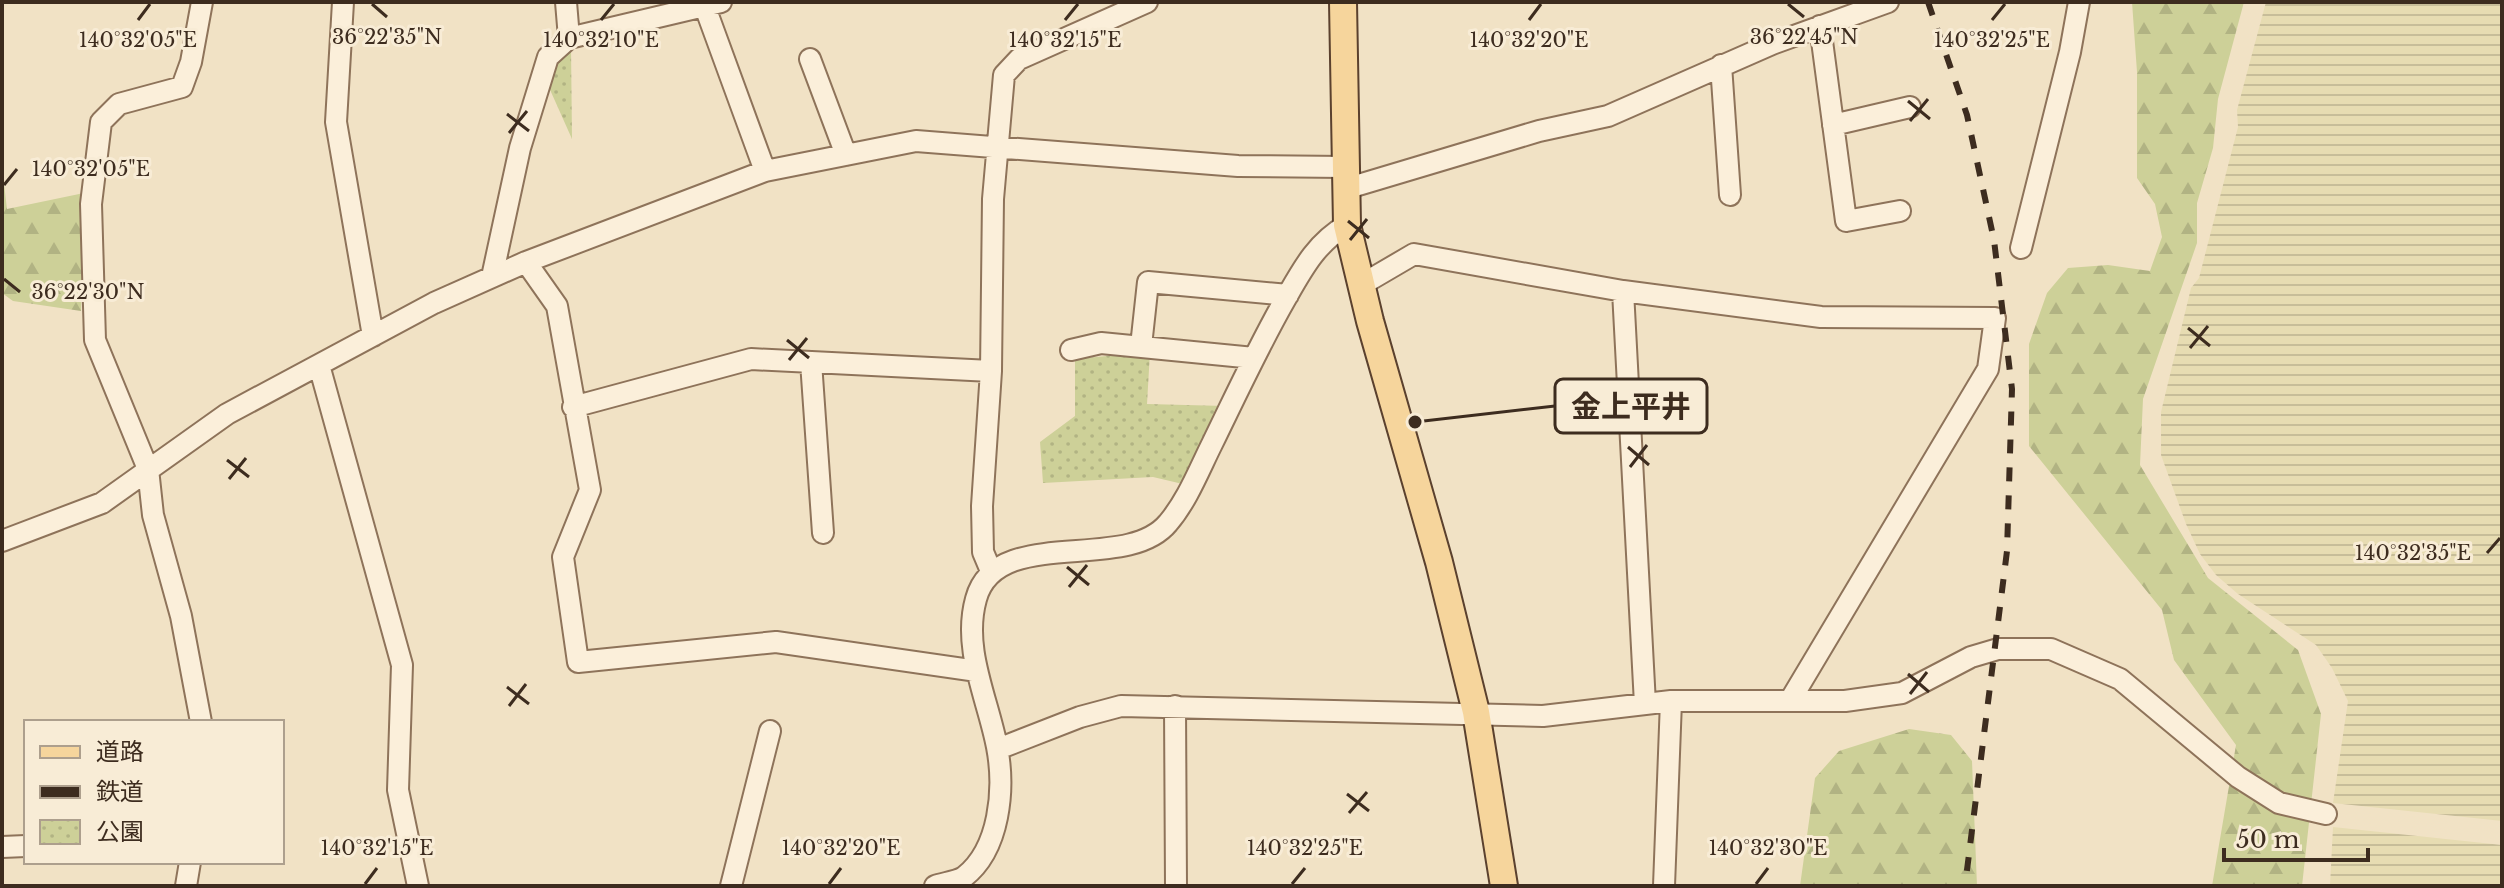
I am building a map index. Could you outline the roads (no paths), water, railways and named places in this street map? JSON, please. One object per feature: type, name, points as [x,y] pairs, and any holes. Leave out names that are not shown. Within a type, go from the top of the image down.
[{"type":"main road","points":[[1343,2],[1347,225],[1476,712],[1504,886]]},
{"type":"street","points":[[201,720],[181,616],[153,515],[148,469],[95,340],[91,204],[101,122],[119,104],[182,87],[191,62],[202,2]]},
{"type":"street","points":[[343,2],[336,122],[373,336]]},
{"type":"street","points":[[566,2],[569,38]]},
{"type":"street","points":[[991,571],[983,552],[982,506],[991,371],[993,199],[1004,75],[1019,59],[1147,2]]},
{"type":"street","points":[[2,541],[102,503],[227,414],[492,277],[765,171],[916,141],[1238,166],[1345,178],[1608,116],[1721,65],[1888,2]]},
{"type":"street","points":[[2021,248],[2070,52],[2079,2]]},
{"type":"street","points":[[492,277],[520,148],[548,57],[569,38],[713,4],[765,171]]},
{"type":"street","points":[[1820,26],[1846,221],[1900,211]]},
{"type":"street","points":[[810,59],[846,155]]},
{"type":"street","points":[[1721,65],[1730,195]]},
{"type":"street","points":[[1833,125],[1910,107]]},
{"type":"street","points":[[935,886],[962,882],[985,852],[999,806],[998,749],[977,671],[971,620],[980,585],[991,571],[1036,556],[1127,544],[1162,530],[1189,491],[1288,295],[1323,240],[1347,225]]},
{"type":"street","points":[[1361,285],[1414,254],[1623,291],[1821,317],[1995,318],[1988,369],[1791,699]]},
{"type":"street","points":[[526,262],[557,306],[590,490],[563,557],[578,662],[776,642],[977,671]]},
{"type":"street","points":[[1141,346],[1148,282],[1288,295]]},
{"type":"street","points":[[1623,291],[1645,704]]},
{"type":"street","points":[[1071,350],[1101,343],[1254,358]]},
{"type":"street","points":[[573,407],[751,359],[991,371]]},
{"type":"street","points":[[811,362],[823,533]]},
{"type":"street","points":[[319,365],[402,665],[398,790],[418,886]]},
{"type":"street","points":[[998,749],[1080,717],[1121,706],[1476,712],[1543,716],[1671,701],[1845,701],[1902,693],[1971,657],[1998,649],[2051,649],[2120,679],[2238,777],[2279,803],[2326,814]]},
{"type":"street","points":[[1664,886],[1671,701]]},
{"type":"street","points":[[1175,706],[1176,886]]},
{"type":"street","points":[[731,886],[770,731]]},
{"type":"street","points":[[2,847],[24,846]]},
{"type":"street","points":[[186,886],[190,864]]},
{"type":"railway","points":[[1928,2],[1967,115],[1994,240],[2012,389],[2007,551],[1965,886]]},
{"type":"place","name":"金上平井","points":[[1415,422]]}]
